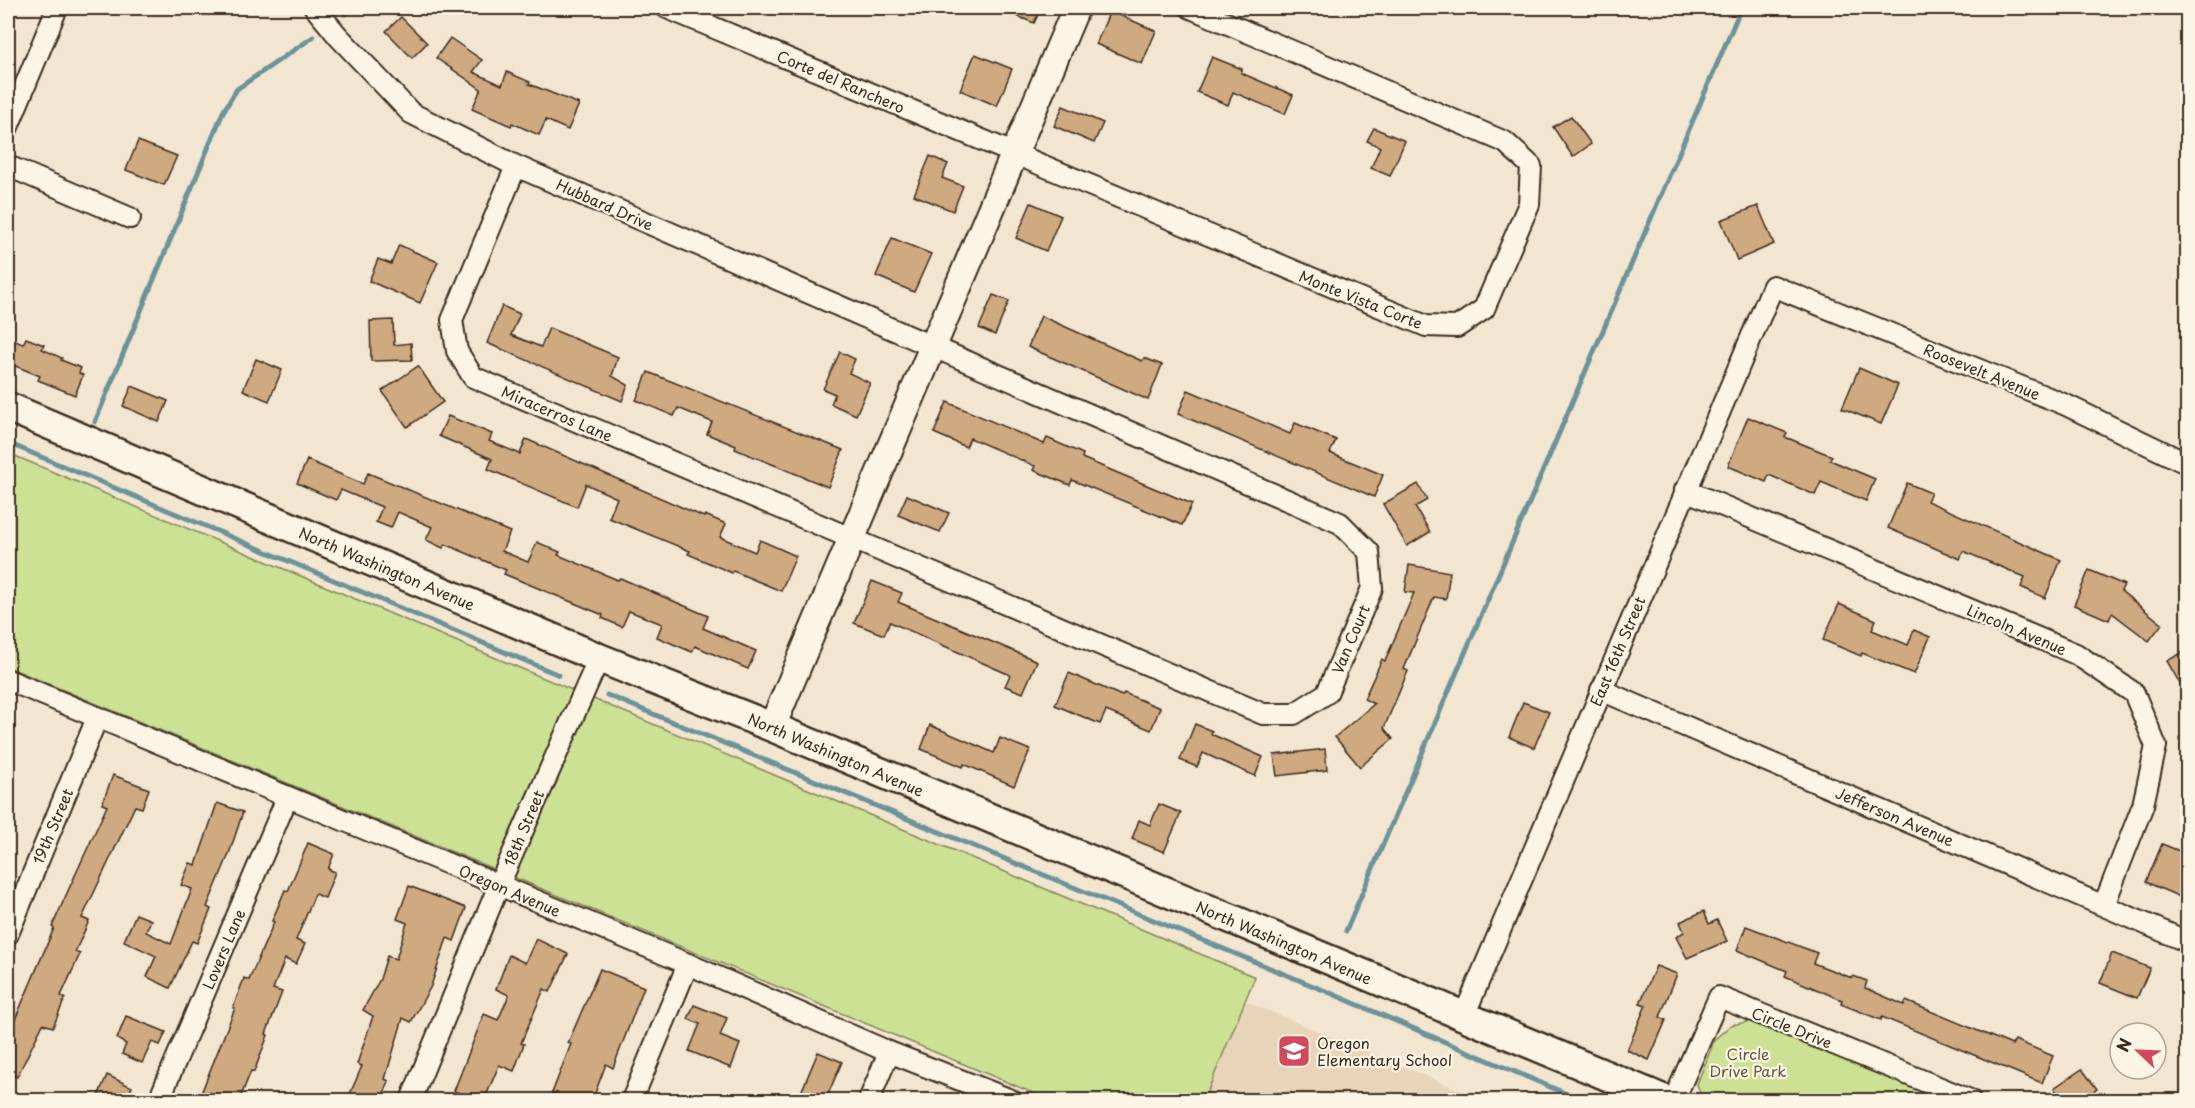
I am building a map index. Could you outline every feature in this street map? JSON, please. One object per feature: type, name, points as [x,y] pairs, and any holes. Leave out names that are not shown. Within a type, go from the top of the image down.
[{"type":"main road","name":"North Washington Avenue","points":[[8,408],[1665,1101]]},
{"type":"street","points":[[8,127],[57,8]]},
{"type":"street","name":"Hubbard Drive","points":[[315,8],[338,36],[411,113],[516,166],[933,347]]},
{"type":"street","name":"Corte del Ranchero","points":[[668,8],[1014,154]]},
{"type":"street","points":[[772,727],[1076,8]]},
{"type":"street","name":"Monte Vista Corte","points":[[1014,154],[1426,326],[1457,327],[1484,309],[1529,204],[1531,166],[1505,142],[1191,8]]},
{"type":"street","points":[[8,166],[130,218]]},
{"type":"street","name":"Miracerros Lane","points":[[516,166],[452,320],[457,351],[473,377],[852,539]]},
{"type":"street","name":"Roosevelt Avenue","points":[[1773,286],[2066,405],[2187,464]]},
{"type":"street","name":"East 16th Street","points":[[1463,1017],[1773,286]]},
{"type":"street","name":"Van Court","points":[[852,539],[1263,714],[1294,714],[1327,693],[1372,588],[1369,552],[1340,523],[933,347]]},
{"type":"street","name":"Lincoln Avenue","points":[[1685,489],[2076,654],[2134,693],[2156,746],[2143,805],[2103,905]]},
{"type":"street","name":"18th Street","points":[[411,1101],[499,885],[599,657]]},
{"type":"street","name":"Oregon Avenue","points":[[8,680],[688,964],[889,1052],[1011,1101]]},
{"type":"street","name":"Jefferson Avenue","points":[[1601,690],[2187,942]]},
{"type":"street","name":"19th Street","points":[[8,934],[97,718]]},
{"type":"street","name":"Lovers Lane","points":[[159,1101],[287,798]]},
{"type":"street","points":[[632,1101],[688,964]]},
{"type":"street","name":"Circle Drive","points":[[1674,1101],[1719,997],[1970,1101]]},
{"type":"street","points":[[869,1101],[889,1052]]},
{"type":"shaded area","name":"Oregon Elementary School","points":[[1245,1001],[1483,1100],[1204,1100]]},
{"type":"green space","points":[[8,453],[1255,977],[1204,1100],[1050,1100],[8,667]]},
{"type":"green space","name":"Circle Drive Park","points":[[1752,1021],[1943,1100],[1710,1100],[1701,1097],[1697,1084],[1715,1039],[1731,1025]]},
{"type":"building","points":[[997,8],[1041,8],[1034,23]]},
{"type":"building","points":[[1110,11],[1156,31],[1142,64],[1096,44]]},
{"type":"building","points":[[401,17],[427,43],[412,58],[386,31]]},
{"type":"building","points":[[450,38],[482,60],[473,72],[502,85],[507,72],[530,82],[529,84],[579,104],[568,130],[546,120],[539,135],[472,109],[481,89],[436,58]]},
{"type":"building","points":[[975,54],[1012,69],[997,106],[960,90]]},
{"type":"building","points":[[1212,57],[1242,69],[1241,73],[1293,95],[1285,114],[1233,92],[1228,105],[1197,92]]},
{"type":"building","points":[[1063,106],[1103,123],[1094,143],[1054,126]]},
{"type":"building","points":[[1571,116],[1591,144],[1573,157],[1553,127]]},
{"type":"building","points":[[1374,128],[1405,141],[1390,176],[1371,168],[1380,147],[1367,141]]},
{"type":"building","points":[[138,141],[177,156],[164,185],[126,170]]},
{"type":"building","points":[[930,156],[948,164],[942,178],[963,186],[953,211],[914,195]]},
{"type":"building","points":[[1031,203],[1061,216],[1046,251],[1016,238]]},
{"type":"building","points":[[1758,206],[1774,244],[1737,260],[1721,220]]},
{"type":"building","points":[[892,238],[931,254],[914,292],[876,276]]},
{"type":"building","points":[[399,245],[438,262],[420,303],[369,281],[378,259],[391,264]]},
{"type":"building","points":[[993,295],[1009,301],[995,335],[979,328]]},
{"type":"building","points":[[502,306],[520,314],[511,335],[541,347],[549,328],[618,357],[612,376],[628,385],[622,401],[487,343]]},
{"type":"building","points":[[1041,316],[1142,361],[1144,358],[1162,365],[1148,400],[1028,347]]},
{"type":"building","points":[[393,320],[394,345],[411,343],[412,360],[371,361],[370,321]]},
{"type":"building","points":[[8,338],[23,344],[26,338],[44,345],[42,349],[81,368],[79,373],[83,375],[75,395],[38,380],[40,376],[8,363]]},
{"type":"building","points":[[840,352],[855,359],[849,373],[870,383],[856,415],[831,404],[835,394],[823,389]]},
{"type":"building","points":[[256,359],[282,370],[269,401],[243,390]]},
{"type":"building","points":[[418,366],[443,402],[407,427],[382,391]]},
{"type":"building","points":[[1859,368],[1898,385],[1881,424],[1842,408]]},
{"type":"building","points":[[648,372],[843,450],[828,487],[735,449],[736,446],[707,434],[712,422],[678,408],[674,416],[636,400]]},
{"type":"building","points":[[132,386],[168,401],[159,422],[123,406]]},
{"type":"building","points":[[1188,390],[1290,434],[1295,423],[1336,440],[1330,453],[1383,475],[1374,497],[1178,414]]},
{"type":"building","points":[[947,402],[1044,444],[1047,438],[1083,454],[1082,458],[1192,504],[1182,525],[1072,480],[1070,485],[1033,470],[1035,466],[970,438],[966,447],[934,433]]},
{"type":"building","points":[[448,416],[492,434],[489,441],[520,454],[526,439],[704,517],[705,515],[726,524],[720,537],[755,552],[760,540],[796,556],[781,591],[733,571],[732,573],[688,554],[690,551],[609,518],[617,498],[586,484],[577,507],[488,469],[492,459],[439,436]]},
{"type":"building","points":[[1748,417],[1787,433],[1785,437],[1832,456],[1830,460],[1875,479],[1866,501],[1821,482],[1815,495],[1769,475],[1766,482],[1728,466]]},
{"type":"building","points":[[307,460],[363,484],[368,473],[510,532],[502,551],[528,562],[537,542],[560,552],[558,555],[618,580],[620,578],[708,616],[703,628],[756,651],[748,669],[695,646],[692,652],[657,637],[662,624],[629,611],[622,627],[602,618],[603,615],[504,574],[506,570],[445,544],[443,548],[426,540],[432,527],[398,512],[391,528],[376,522],[382,507],[341,490],[336,500],[297,483]]},
{"type":"building","points":[[1907,483],[1931,493],[1927,501],[2061,560],[2045,598],[2021,587],[2025,577],[1963,551],[1960,559],[1888,528]]},
{"type":"building","points":[[1418,484],[1427,500],[1415,507],[1430,532],[1407,546],[1383,504]]},
{"type":"building","points":[[907,495],[949,513],[940,532],[898,515]]},
{"type":"building","points":[[1409,565],[1450,572],[1446,599],[1434,597],[1404,669],[1408,671],[1384,728],[1393,739],[1360,767],[1335,737],[1374,704],[1364,699],[1382,659],[1385,661],[1414,593],[1405,592]]},
{"type":"building","points":[[2089,570],[2124,585],[2121,591],[2162,624],[2149,641],[2112,613],[2109,620],[2074,605]]},
{"type":"building","points":[[872,581],[902,593],[898,602],[1037,661],[1023,693],[1005,686],[1010,675],[890,622],[884,635],[854,623]]},
{"type":"building","points":[[1839,604],[1876,620],[1872,630],[1908,645],[1914,630],[1930,637],[1914,674],[1823,640]]},
{"type":"building","points":[[2187,650],[2187,696],[2167,661]]},
{"type":"building","points":[[1069,673],[1122,696],[1124,693],[1160,708],[1151,730],[1106,711],[1100,724],[1055,705]]},
{"type":"building","points":[[1523,702],[1549,712],[1534,748],[1509,737]]},
{"type":"building","points":[[1195,724],[1212,731],[1211,734],[1263,757],[1255,776],[1203,753],[1197,767],[1180,760]]},
{"type":"building","points":[[930,725],[994,753],[1000,738],[1030,750],[1014,786],[964,764],[963,767],[921,749]]},
{"type":"building","points":[[1325,749],[1327,770],[1277,776],[1274,755]]},
{"type":"building","points":[[113,775],[149,789],[142,808],[135,806],[82,918],[89,921],[75,952],[80,954],[61,996],[65,998],[53,1027],[43,1024],[17,1077],[8,1072],[8,1036],[54,928],[52,927],[107,806],[102,804]]},
{"type":"building","points":[[217,803],[243,812],[207,907],[211,909],[197,943],[192,941],[170,988],[147,977],[156,956],[124,941],[136,914],[151,920],[146,932],[171,944],[192,889],[181,885],[190,863],[196,865]]},
{"type":"building","points":[[1159,804],[1181,813],[1164,852],[1132,839],[1139,820],[1150,825]]},
{"type":"building","points":[[308,843],[334,854],[328,869],[335,872],[325,898],[315,894],[296,940],[305,944],[296,964],[285,959],[273,989],[282,992],[254,1072],[251,1071],[239,1101],[198,1101],[235,1008],[233,1008],[244,978],[249,980],[285,890],[288,891]]},
{"type":"building","points":[[2162,844],[2187,854],[2187,880],[2180,897],[2146,882]]},
{"type":"building","points":[[409,886],[466,908],[454,941],[447,938],[431,986],[411,1022],[403,1018],[385,1079],[389,1081],[381,1101],[347,1101],[362,1066],[357,1064],[373,1016],[363,1010],[380,979],[387,956],[396,959],[407,923],[397,919]]},
{"type":"building","points":[[1704,911],[1709,924],[1717,920],[1727,941],[1687,958],[1676,937],[1684,932],[1680,922]]},
{"type":"building","points":[[1746,926],[1817,953],[1813,963],[1852,978],[1853,976],[1867,981],[1865,988],[1904,1005],[1906,1001],[2012,1045],[2015,1040],[2053,1056],[2042,1083],[1882,1017],[1881,1020],[1841,1004],[1842,1000],[1785,976],[1787,971],[1737,950]]},
{"type":"building","points":[[536,939],[568,954],[550,992],[544,989],[521,1043],[524,1044],[514,1071],[499,1065],[484,1101],[457,1101],[460,1093],[454,1091],[484,1014],[498,1020],[509,995],[496,989],[509,955],[525,963]]},
{"type":"building","points":[[2112,953],[2150,968],[2137,998],[2100,983]]},
{"type":"building","points":[[1656,966],[1677,974],[1660,1017],[1666,1020],[1649,1060],[1627,1050],[1646,1005],[1640,1003]]},
{"type":"building","points":[[600,969],[644,987],[613,1068],[606,1064],[592,1101],[573,1101],[552,1093],[571,1044],[568,1043]]},
{"type":"building","points":[[694,1005],[727,1018],[720,1036],[740,1044],[731,1068],[689,1051],[700,1024],[688,1019]]},
{"type":"building","points":[[126,1016],[166,1032],[160,1045],[152,1042],[142,1063],[122,1054],[126,1044],[117,1039]]},
{"type":"building","points":[[818,1052],[842,1062],[825,1101],[812,1101],[800,1095]]},
{"type":"building","points":[[2082,1069],[2097,1089],[2090,1095],[2094,1101],[2062,1101],[2054,1088]]},
{"type":"building","points":[[107,1075],[132,1087],[126,1101],[96,1101]]},
{"type":"waterway","points":[[345,14],[353,8]]},
{"type":"waterway","points":[[1346,931],[1741,8]]},
{"type":"waterway","points":[[95,422],[223,112],[237,89],[313,37]]},
{"type":"waterway","points":[[8,443],[559,675]]},
{"type":"waterway","points":[[607,695],[1328,992],[1581,1100]]},
{"type":"place","name":"Oregon Elementary School","points":[[1294,1051]]}]
